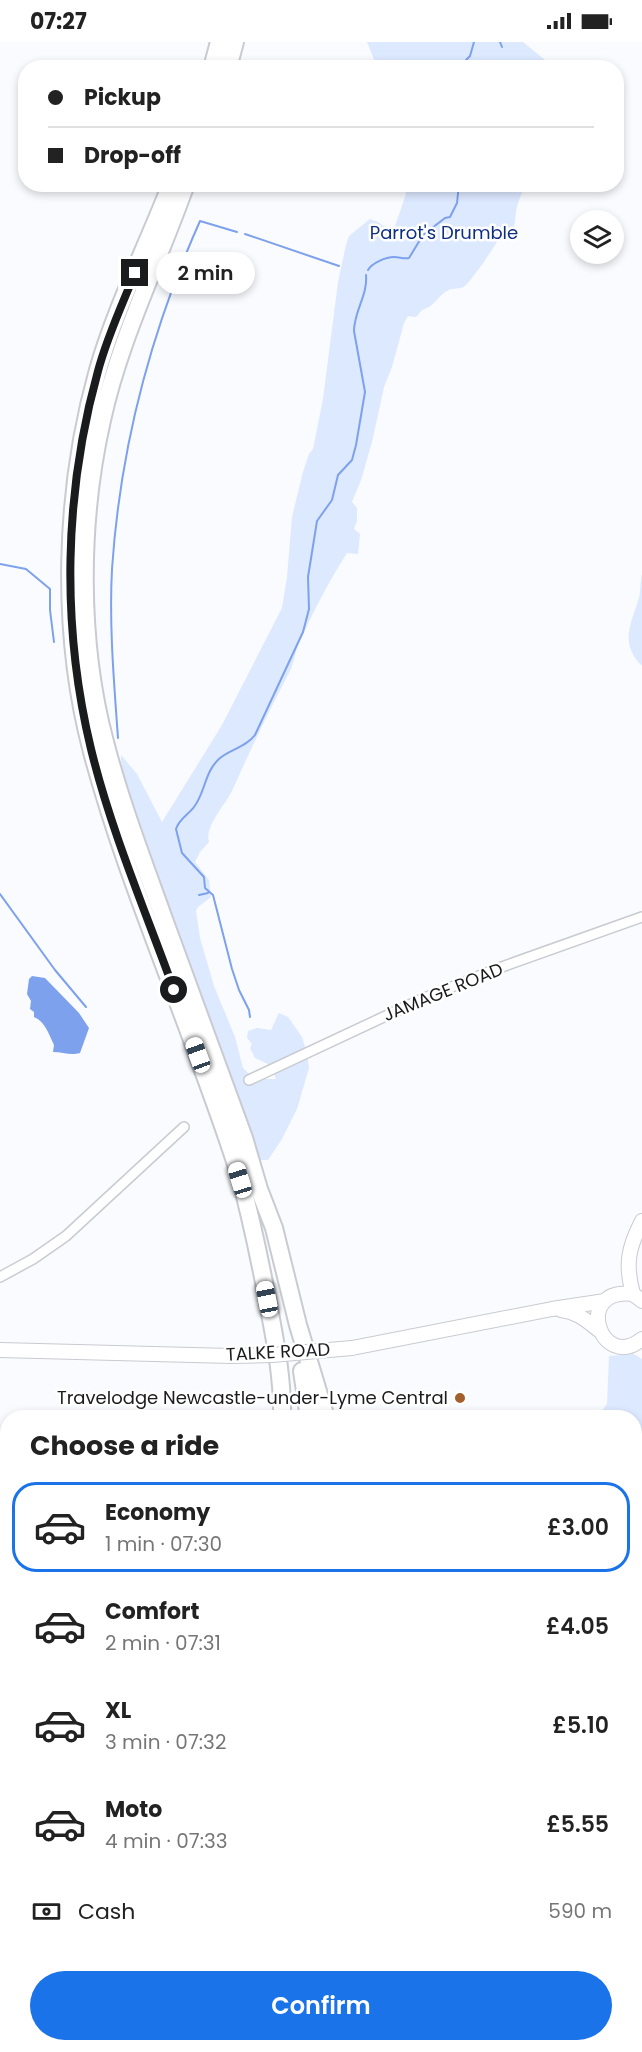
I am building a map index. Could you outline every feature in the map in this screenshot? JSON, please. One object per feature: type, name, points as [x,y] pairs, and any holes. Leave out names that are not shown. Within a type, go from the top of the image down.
[{"type":"highway","points":[[214,60],[219,42]]},
{"type":"highway","points":[[230,60],[235,42]]},
{"type":"highway","points":[[168,192],[117,316],[98,370],[87,420],[72,526],[70,576],[73,637],[91,749],[111,816],[222,1122],[255,1228],[277,1318],[293,1410]]},
{"type":"highway","points":[[183,192],[136,309],[116,367],[102,421],[91,487],[86,543],[88,635],[94,691],[104,740],[123,806],[244,1138],[259,1189],[285,1290],[308,1410]]},
{"type":"highway","points":[[240,1180],[276,1343],[281,1410]]},
{"type":"highway","points":[[259,1189],[274,1228],[298,1325],[324,1410]]},
{"type":"street","name":"JAMAGE ROAD","points":[[249,1080],[422,999],[496,969],[642,917]]},
{"type":"street","points":[[0,1276],[33,1259],[66,1236],[184,1127]]},
{"type":"street","points":[[639,1298],[627,1273],[628,1259],[642,1221]]},
{"type":"street","points":[[600,1331],[597,1318],[599,1310],[627,1273]]},
{"type":"street","name":"TALKE ROAD","points":[[0,1350],[272,1355],[352,1348],[609,1298],[639,1298]]},
{"type":"street","name":"TALKE ROAD","points":[[552,1309],[572,1311],[600,1331],[612,1344],[638,1345]]},
{"type":"green space","points":[[367,42],[523,42],[545,60],[374,60]]},
{"type":"green space","name":"Parrot's Drumble","points":[[405,192],[522,192],[512,233],[505,239],[498,240],[465,286],[447,291],[416,317],[408,316],[404,323],[384,387],[361,480],[352,502],[357,508],[357,521],[354,529],[360,534],[358,554],[347,553],[322,597],[299,643],[291,669],[233,789],[213,823],[208,836],[209,842],[195,862],[209,880],[211,897],[196,911],[200,938],[214,986],[235,1037],[243,1068],[258,1079],[276,1079],[270,1065],[255,1058],[250,1048],[252,1044],[247,1038],[248,1031],[257,1028],[271,1030],[279,1013],[288,1017],[302,1037],[307,1053],[309,1068],[297,1109],[268,1160],[259,1160],[256,1157],[218,1040],[173,925],[130,802],[121,755],[137,774],[162,822],[222,725],[282,608],[292,517],[303,472],[313,449],[323,399],[338,282],[349,236],[370,219],[388,229],[395,226]]},
{"type":"green space","points":[[642,574],[642,666],[631,649],[629,633],[640,595]]},
{"type":"green space","points":[[634,1354],[642,1359],[642,1410],[602,1410],[607,1404],[609,1356]]},
{"type":"water","points":[[32,976],[45,978],[79,1013],[89,1028],[80,1053],[53,1052],[54,1045],[46,1029],[34,1017],[34,1012],[30,1009],[31,1001],[27,994],[29,979]]},
{"type":"waterway","points":[[466,60],[470,56],[474,42]]},
{"type":"waterway","points":[[500,42],[502,47]]},
{"type":"waterway","points":[[368,270],[387,258],[409,258],[423,235],[445,218],[450,217],[457,203],[458,192]]},
{"type":"waterway","points":[[118,738],[111,590],[116,524],[130,435],[167,305],[200,221],[237,232]]},
{"type":"waterway","points":[[245,234],[339,266]]},
{"type":"waterway","points":[[250,1017],[232,969],[213,895],[205,888],[204,877],[182,853],[176,829],[179,822],[198,801],[215,763],[255,735],[303,632],[309,609],[308,577],[317,521],[332,500],[338,475],[352,460],[356,445],[365,392],[354,331],[365,289],[366,275]]},
{"type":"waterway","points":[[0,564],[26,569],[50,589],[54,642]]},
{"type":"waterway","points":[[199,895],[208,893]]},
{"type":"waterway","points":[[0,894],[55,970],[86,1007]]},
{"type":"place","name":"Travelodge Newcastle-under-Lyme Central","points":[[460,1398]]},
{"type":"route","points":[[135,273],[98,370],[87,420],[72,526],[70,576],[73,637],[91,749],[111,816],[174,990]]}]
